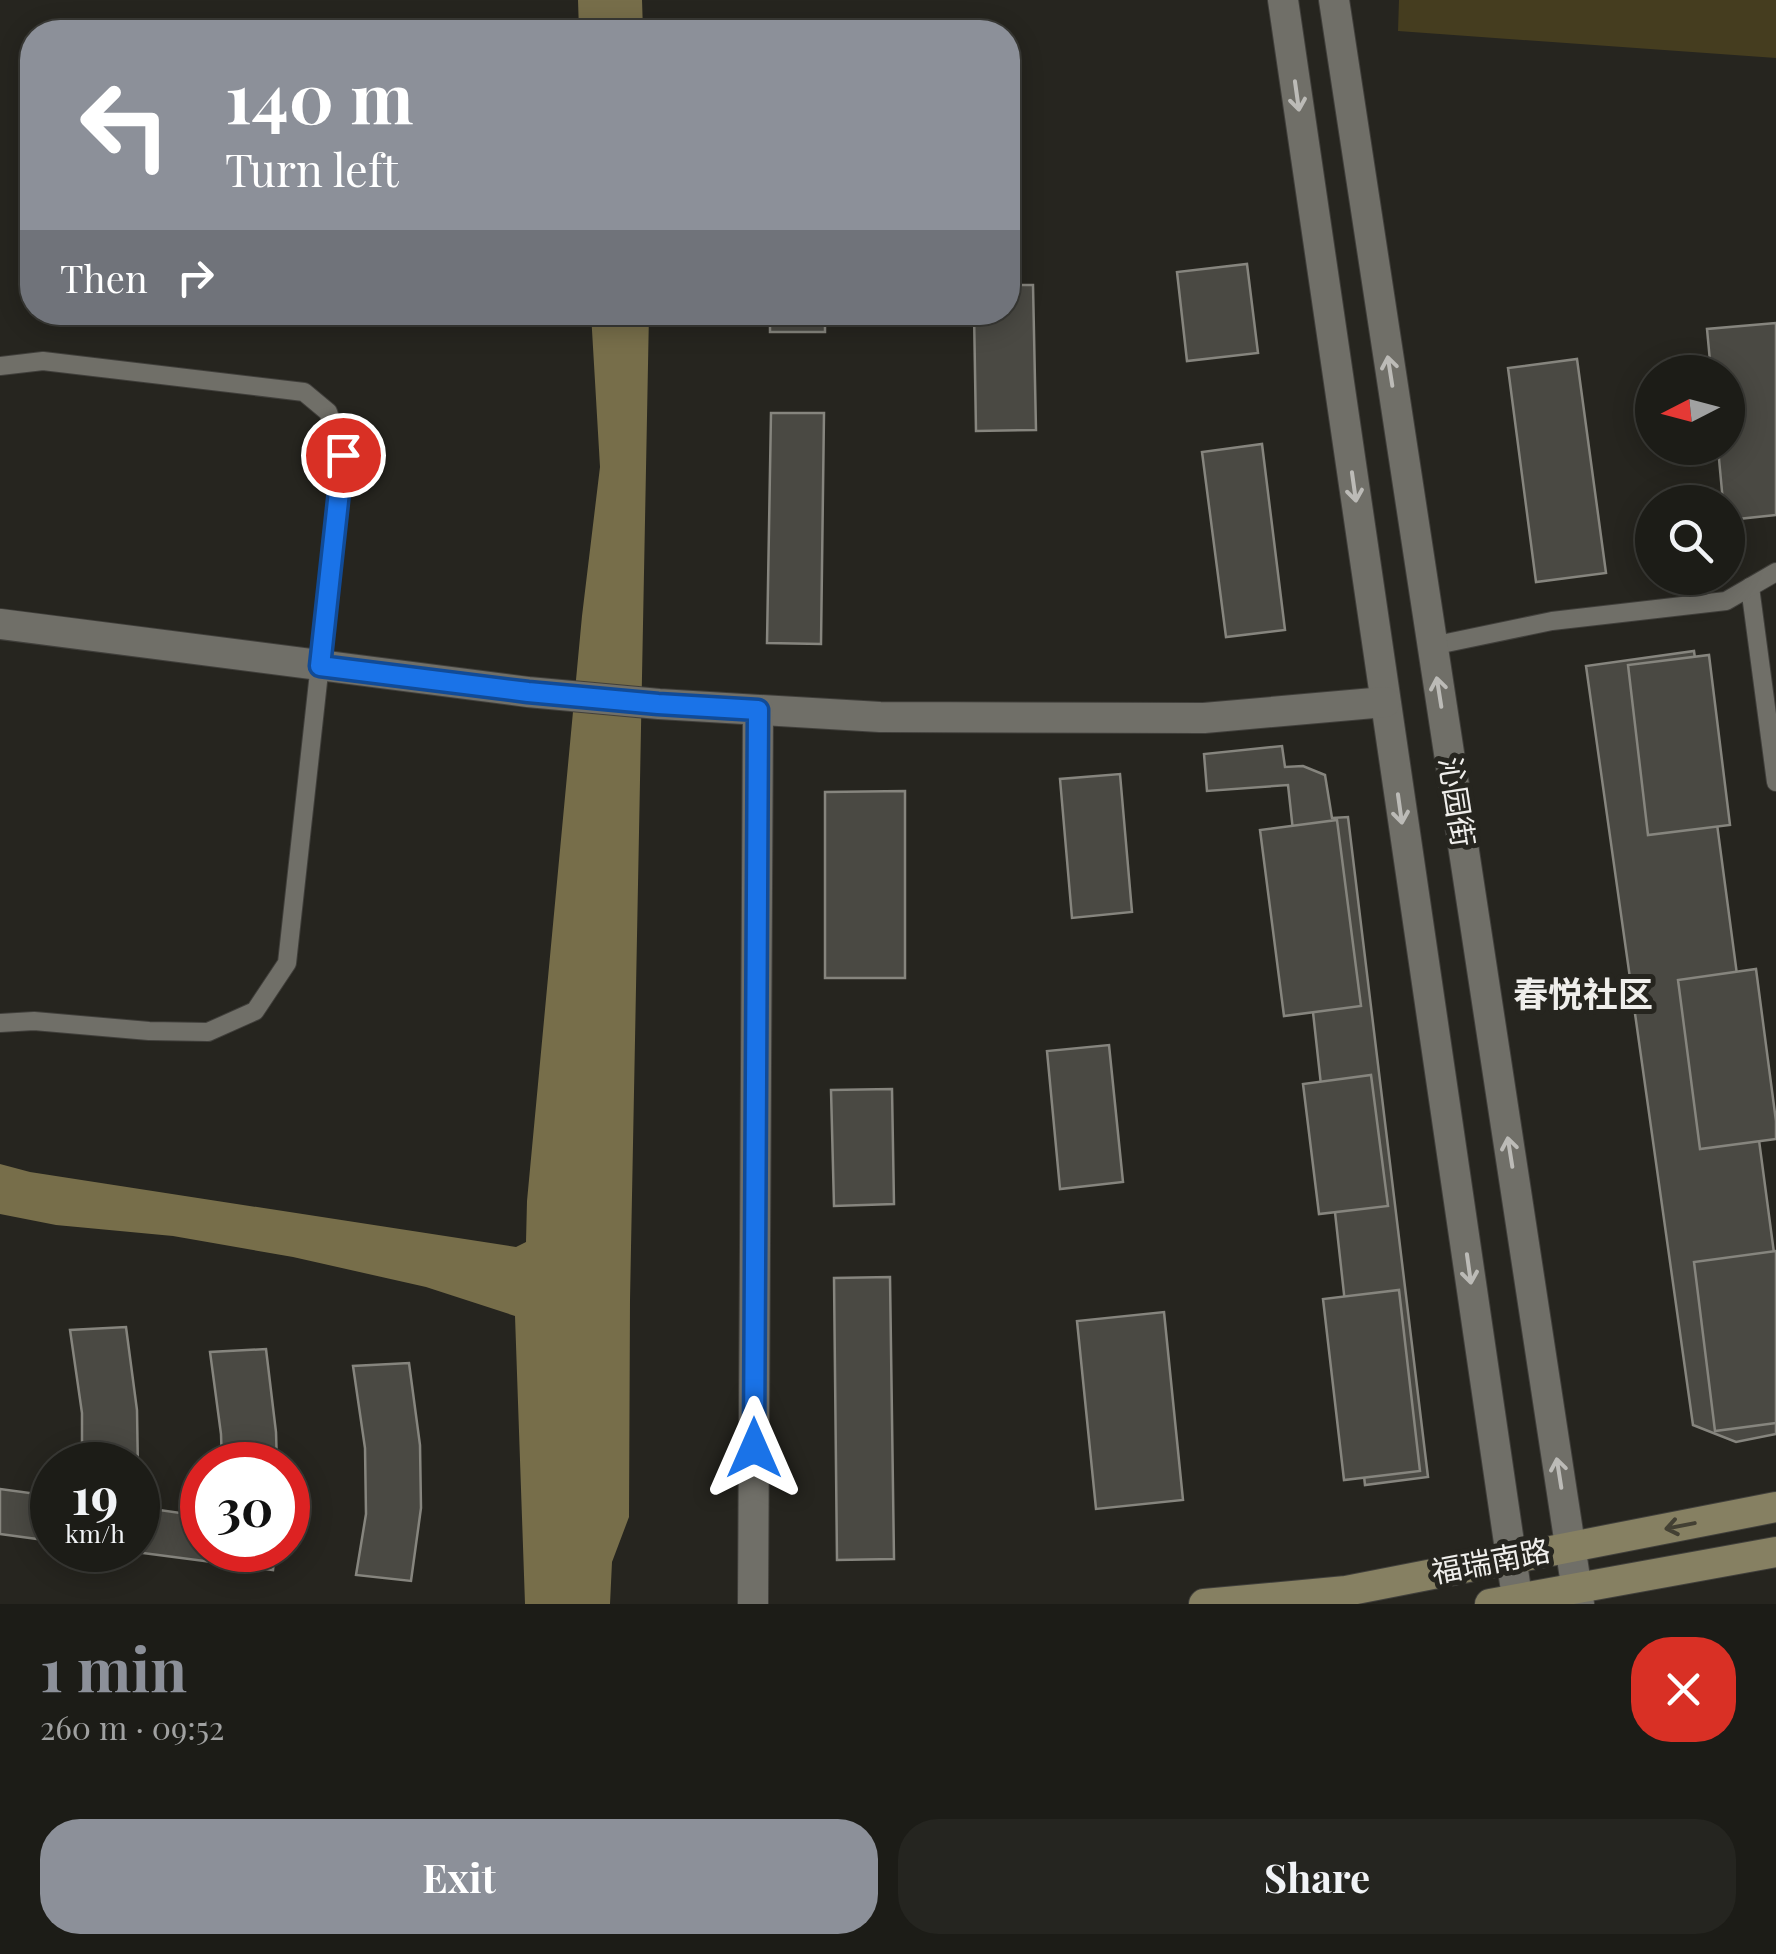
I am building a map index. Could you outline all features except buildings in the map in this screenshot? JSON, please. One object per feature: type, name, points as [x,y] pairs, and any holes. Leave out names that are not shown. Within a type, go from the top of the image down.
[{"type":"street","name":"沁园街","points":[[1283,0],[1512,1558],[1509,1602]]},
{"type":"street","name":"沁园街","points":[[1334,0],[1578,1596]]},
{"type":"street","points":[[0,624],[528,692],[880,717],[1204,718],[1384,702]]},
{"type":"street","points":[[753,1604],[758,710]]},
{"type":"street","name":"福瑞南路","points":[[1204,1604],[1346,1590],[1776,1507]]},
{"type":"street","name":"福瑞南路","points":[[1509,1602],[1578,1596],[1776,1552]]},
{"type":"lane","points":[[0,366],[43,361],[304,392],[328,412],[343,455],[287,963],[255,1011],[208,1032],[34,1021],[0,1023]]},
{"type":"lane","points":[[1432,646],[1552,621],[1726,601],[1776,572]]},
{"type":"lane","points":[[1750,587],[1776,782]]},
{"type":"shaded area","points":[[578,0],[642,0],[643,20],[579,20]]},
{"type":"shaded area","points":[[1399,0],[1776,0],[1776,58],[1398,31]]},
{"type":"shaded area","points":[[592,325],[649,325],[629,1517],[612,1562],[610,1604],[525,1604],[515,1316],[426,1287],[293,1257],[173,1236],[56,1225],[0,1214],[0,1164],[30,1172],[516,1247],[526,1242],[582,616],[600,467]]},
{"type":"district","name":"春悦社区","points":[[1583,995]]},
{"type":"route","points":[[343,455],[320,666],[528,692],[758,710],[754,1448]]}]
